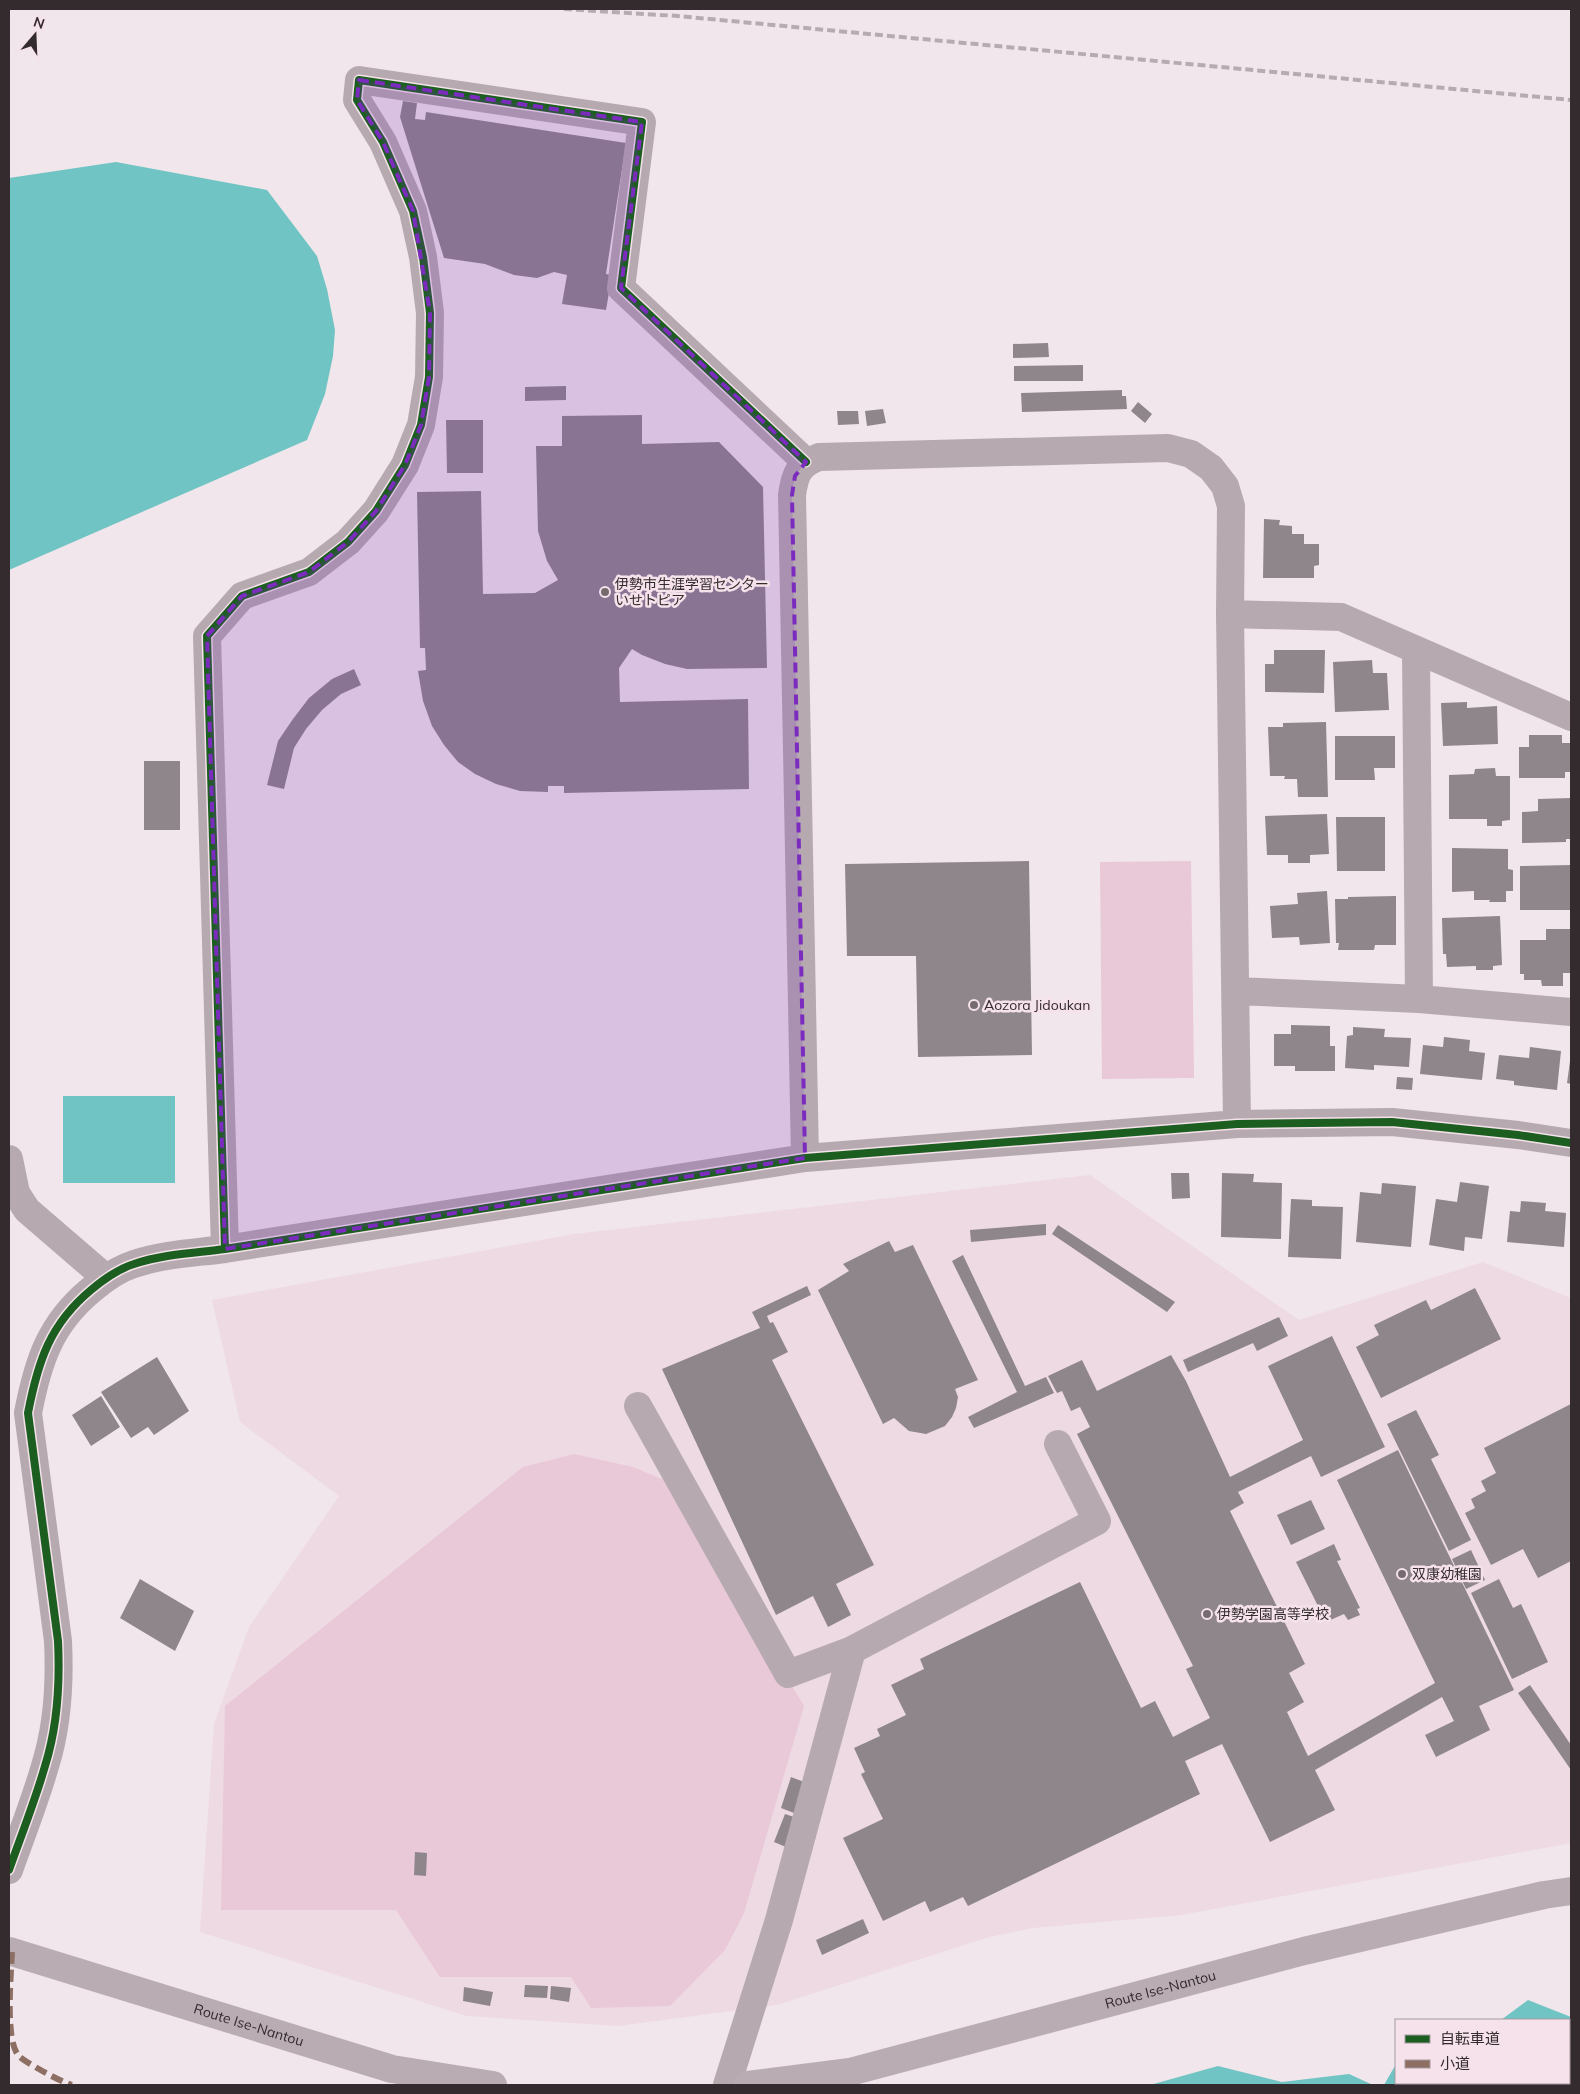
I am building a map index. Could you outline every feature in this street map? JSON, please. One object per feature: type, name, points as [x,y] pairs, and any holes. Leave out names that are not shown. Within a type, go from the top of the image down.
[{"type":"main road","name":"Route Ise-Nantou","points":[[748,2085],[808,2081],[850,2072],[1304,1951],[1544,1895],[1571,1891]]},
{"type":"main road","name":"Route Ise-Nantou","points":[[9,1951],[392,2069],[493,2085]]},
{"type":"street","points":[[225,1249],[207,636],[242,596],[309,572],[348,542],[376,511],[405,465],[421,424],[429,377],[430,313],[423,257],[413,211],[383,142],[357,100],[359,80],[642,122],[622,288],[806,462]]},
{"type":"street","points":[[805,1158],[792,495],[795,476],[806,462],[819,457],[1168,448],[1191,454],[1211,468],[1225,486],[1231,506],[1230,614],[1237,1124]]},
{"type":"street","points":[[1230,614],[1341,617],[1571,717]]},
{"type":"street","points":[[1416,650],[1420,998]]},
{"type":"street","points":[[1236,991],[1420,998],[1571,1012]]},
{"type":"street","points":[[9,1870],[46,1765],[53,1733],[60,1671],[58,1641],[28,1413],[33,1386],[49,1342],[61,1320],[78,1301],[106,1278],[132,1264],[158,1258],[805,1158],[1237,1124],[1392,1122],[1518,1135],[1571,1143]]},
{"type":"street","points":[[9,1159],[16,1193],[27,1210],[106,1278]]},
{"type":"street","points":[[638,1406],[788,1674],[852,1650],[1097,1521],[1058,1444]]},
{"type":"street","points":[[727,2085],[779,1920],[852,1650]]},
{"type":"highlighted area","points":[[359,80],[642,122],[621,288],[806,462],[795,476],[792,495],[805,1158],[225,1249],[207,636],[242,596],[309,572],[348,542],[376,511],[405,465],[421,425],[429,377],[430,313],[413,211],[383,142],[357,100]]},
{"type":"shaded area","points":[[1191,861],[1194,1078],[1102,1079],[1100,862]]},
{"type":"shaded area","points":[[1090,1175],[1299,1320],[1483,1262],[1571,1298],[1571,1843],[1181,1915],[1033,1928],[989,1937],[777,2005],[618,2026],[467,2016],[200,1932],[214,1724],[249,1627],[339,1496],[240,1422],[212,1300],[574,1234]]},
{"type":"shaded area","points":[[574,1454],[633,1467],[669,1482],[804,1706],[744,1913],[725,1950],[670,2006],[591,2008],[571,1977],[440,1977],[396,1910],[221,1910],[225,1706],[523,1467]]},
{"type":"water","points":[[116,162],[267,190],[317,256],[327,289],[335,330],[333,356],[325,394],[307,440],[9,570],[9,178]]},
{"type":"water","points":[[63,1096],[175,1096],[175,1183],[63,1183]]},
{"type":"water","points":[[1528,2000],[1571,2017],[1571,2085],[1384,2085],[1395,2066],[1395,2084],[1570,2084],[1570,2019],[1502,2019]]},
{"type":"water","points":[[1218,2066],[1282,2082],[1349,2074],[1373,2085],[1150,2085]]},
{"type":"building","points":[[403,101],[417,103],[415,119],[425,120],[426,112],[626,143],[606,274],[612,275],[606,310],[562,304],[567,275],[554,272],[537,278],[514,275],[485,264],[444,258],[400,117]]},
{"type":"building","points":[[1048,343],[1049,357],[1013,358],[1013,344]]},
{"type":"building","points":[[1083,365],[1083,381],[1014,381],[1014,366]]},
{"type":"building","points":[[566,386],[566,400],[525,401],[525,387]]},
{"type":"building","points":[[1122,390],[1122,396],[1126,396],[1127,409],[1022,412],[1021,393]]},
{"type":"building","points":[[1138,402],[1152,414],[1145,423],[1131,411]]},
{"type":"building","points":[[883,409],[886,423],[867,426],[865,411]]},
{"type":"building","points":[[837,411],[858,411],[859,424],[838,425]]},
{"type":"building","points":[[642,415],[642,444],[719,442],[763,487],[767,668],[687,669],[665,664],[632,649],[619,668],[620,702],[748,699],[749,789],[564,793],[564,786],[548,786],[548,792],[520,791],[496,784],[475,774],[458,762],[432,726],[423,701],[418,671],[426,670],[425,648],[420,648],[417,492],[481,491],[483,594],[535,593],[558,580],[547,561],[538,531],[536,446],[562,446],[562,416]]},
{"type":"building","points":[[446,420],[483,420],[483,473],[447,473]]},
{"type":"building","points":[[1264,519],[1280,520],[1279,525],[1292,526],[1292,534],[1304,534],[1304,544],[1319,544],[1319,565],[1314,566],[1314,578],[1263,578]]},
{"type":"building","points":[[1274,650],[1325,650],[1324,693],[1265,692],[1265,664],[1274,664]]},
{"type":"building","points":[[1372,660],[1373,673],[1387,673],[1389,710],[1335,712],[1333,662]]},
{"type":"building","points":[[354,669],[361,685],[341,694],[322,710],[306,729],[294,748],[284,789],[267,785],[278,741],[293,719],[309,698],[332,679]]},
{"type":"building","points":[[1467,702],[1467,708],[1497,706],[1498,744],[1443,746],[1441,703]]},
{"type":"building","points":[[1326,722],[1328,797],[1298,797],[1297,779],[1284,779],[1285,776],[1270,776],[1268,727],[1283,727],[1283,723]]},
{"type":"building","points":[[1529,735],[1562,735],[1562,743],[1571,743],[1571,772],[1565,772],[1565,778],[1519,778],[1519,747],[1529,747]]},
{"type":"building","points":[[1335,736],[1395,736],[1395,768],[1374,768],[1375,780],[1335,780]]},
{"type":"building","points":[[144,761],[180,761],[180,830],[144,830]]},
{"type":"building","points":[[1495,768],[1496,776],[1510,776],[1510,820],[1502,821],[1502,826],[1487,826],[1487,819],[1449,819],[1449,775],[1474,774],[1475,769]]},
{"type":"building","points":[[1571,798],[1571,839],[1566,839],[1566,842],[1522,843],[1522,812],[1538,811],[1538,799]]},
{"type":"building","points":[[1327,814],[1329,854],[1310,855],[1310,863],[1288,863],[1288,855],[1267,855],[1265,816]]},
{"type":"building","points":[[1336,817],[1385,817],[1385,871],[1337,871]]},
{"type":"building","points":[[1452,848],[1508,849],[1508,869],[1513,870],[1513,891],[1506,891],[1506,902],[1474,900],[1474,891],[1452,892]]},
{"type":"building","name":"Aozora Jidoukan","points":[[1029,861],[1032,1055],[918,1057],[916,956],[847,956],[845,864]]},
{"type":"building","points":[[1571,865],[1571,910],[1520,910],[1520,866]]},
{"type":"building","points":[[1327,891],[1330,943],[1300,945],[1299,937],[1272,938],[1270,906],[1298,904],[1297,893]]},
{"type":"building","points":[[1396,896],[1396,945],[1375,945],[1374,950],[1338,950],[1339,943],[1336,943],[1335,899]]},
{"type":"building","points":[[1500,916],[1502,965],[1493,966],[1493,970],[1476,970],[1476,966],[1447,967],[1446,954],[1443,954],[1442,918]]},
{"type":"building","points":[[1546,929],[1571,929],[1571,973],[1563,973],[1563,986],[1542,986],[1541,980],[1524,980],[1524,974],[1520,974],[1520,940],[1546,940]]},
{"type":"building","points":[[1291,1025],[1330,1026],[1330,1046],[1335,1046],[1335,1071],[1295,1071],[1295,1066],[1274,1066],[1274,1034],[1291,1034]]},
{"type":"building","points":[[1353,1027],[1385,1029],[1384,1037],[1411,1038],[1409,1067],[1374,1065],[1374,1070],[1345,1068],[1347,1036],[1353,1035]]},
{"type":"building","points":[[1444,1037],[1470,1040],[1469,1051],[1485,1053],[1482,1080],[1420,1074],[1423,1045],[1443,1047]]},
{"type":"building","points":[[1530,1047],[1561,1051],[1557,1090],[1514,1085],[1514,1081],[1496,1079],[1499,1055],[1529,1058]]},
{"type":"building","points":[[1571,1061],[1571,1084],[1567,1083]]},
{"type":"building","points":[[1397,1077],[1413,1078],[1412,1090],[1396,1089]]},
{"type":"building","points":[[1171,1173],[1189,1173],[1190,1198],[1172,1199]]},
{"type":"building","points":[[1222,1173],[1254,1174],[1253,1182],[1282,1183],[1281,1239],[1221,1237]]},
{"type":"building","points":[[1460,1182],[1489,1186],[1482,1239],[1465,1237],[1464,1251],[1429,1245],[1436,1199],[1457,1202]]},
{"type":"building","points":[[1382,1183],[1416,1186],[1411,1247],[1356,1242],[1360,1192],[1381,1194]]},
{"type":"building","points":[[1291,1199],[1312,1200],[1312,1206],[1343,1207],[1341,1259],[1288,1257]]},
{"type":"building","points":[[1521,1201],[1546,1203],[1545,1211],[1566,1213],[1564,1247],[1507,1242],[1510,1211],[1520,1212]]},
{"type":"building","points":[[1046,1224],[1046,1235],[971,1242],[970,1230]]},
{"type":"building","points":[[1058,1225],[1175,1302],[1167,1312],[1052,1234]]},
{"type":"building","points":[[889,1241],[895,1252],[913,1245],[978,1380],[955,1389],[958,1397],[952,1417],[945,1426],[926,1434],[909,1431],[894,1418],[883,1424],[818,1290],[849,1271],[843,1264]]},
{"type":"building","points":[[963,1255],[1025,1386],[1046,1377],[1054,1393],[974,1428],[968,1417],[1017,1392],[952,1261]]},
{"type":"building","points":[[807,1286],[811,1295],[767,1316],[770,1323],[773,1322],[788,1352],[772,1360],[874,1565],[836,1584],[851,1615],[828,1627],[813,1596],[776,1615],[662,1369],[760,1328],[752,1312]]},
{"type":"building","points":[[1475,1288],[1501,1339],[1381,1398],[1356,1347],[1379,1335],[1374,1325],[1426,1300],[1431,1310]]},
{"type":"building","points":[[1279,1317],[1288,1336],[1257,1351],[1253,1343],[1188,1372],[1183,1360]]},
{"type":"building","points":[[1332,1336],[1385,1447],[1321,1477],[1311,1456],[1238,1492],[1244,1503],[1230,1511],[1305,1664],[1289,1673],[1304,1702],[1287,1712],[1308,1756],[1435,1683],[1337,1480],[1398,1450],[1514,1690],[1479,1706],[1490,1730],[1436,1757],[1425,1735],[1454,1721],[1442,1697],[1315,1770],[1335,1810],[1270,1842],[1222,1744],[1185,1761],[1200,1794],[968,1906],[963,1897],[930,1912],[925,1901],[883,1921],[843,1838],[883,1819],[861,1774],[865,1772],[854,1748],[880,1736],[877,1729],[906,1715],[891,1685],[924,1669],[920,1659],[1080,1582],[1141,1708],[1155,1701],[1173,1737],[1210,1718],[1186,1669],[1193,1666],[1077,1434],[1090,1427],[1080,1407],[1071,1411],[1062,1391],[1057,1393],[1048,1376],[1082,1360],[1097,1391],[1171,1355],[1186,1381],[1230,1477],[1303,1440],[1268,1366]]},
{"type":"building","points":[[157,1357],[189,1411],[154,1435],[148,1427],[131,1438],[101,1392]]},
{"type":"building","points":[[101,1396],[120,1427],[91,1446],[72,1415]]},
{"type":"building","points":[[1571,1404],[1571,1561],[1538,1578],[1523,1549],[1491,1565],[1465,1513],[1475,1508],[1471,1499],[1486,1491],[1481,1481],[1496,1473],[1484,1448]]},
{"type":"building","points":[[1416,1410],[1439,1455],[1431,1459],[1471,1540],[1449,1551],[1387,1424]]},
{"type":"building","points":[[1311,1500],[1325,1529],[1291,1545],[1277,1515]]},
{"type":"building","points":[[1334,1544],[1341,1560],[1337,1561],[1360,1608],[1357,1609],[1360,1615],[1348,1620],[1344,1614],[1326,1622],[1296,1562]]},
{"type":"building","points":[[1471,1550],[1485,1580],[1466,1589],[1452,1559]]},
{"type":"building","points":[[140,1579],[194,1611],[175,1651],[120,1618]]},
{"type":"building","points":[[1499,1579],[1513,1608],[1521,1604],[1548,1662],[1512,1679],[1471,1593]]},
{"type":"building","points":[[1530,1685],[1571,1745],[1571,1770],[1518,1693]]},
{"type":"building","points":[[791,1777],[804,1782],[794,1813],[781,1808]]},
{"type":"building","points":[[785,1814],[797,1818],[786,1847],[774,1842]]},
{"type":"building","points":[[415,1852],[427,1853],[426,1876],[414,1875]]},
{"type":"building","points":[[863,1919],[869,1933],[822,1955],[816,1940]]},
{"type":"building","points":[[525,1985],[548,1986],[547,1998],[524,1997]]},
{"type":"building","points":[[551,1986],[571,1988],[569,2002],[550,1999]]},
{"type":"building","points":[[464,1987],[493,1992],[490,2006],[463,2001]]},
{"type":"railway","points":[[564,9],[678,16],[1571,100]]},
{"type":"marked path","points":[[12,1952],[10,2021],[14,2047],[18,2055],[28,2062],[72,2085]]},
{"type":"cycle path","points":[[225,1249],[207,636],[242,596],[309,572],[348,542],[376,511],[405,465],[421,425],[429,377],[430,313],[423,257],[413,211],[383,142],[357,100],[359,80],[642,122],[621,288],[806,462]]},
{"type":"cycle path","points":[[9,1870],[37,1792],[49,1751],[53,1735],[59,1672],[58,1641],[28,1413],[42,1360],[48,1345],[65,1316],[91,1290],[122,1269],[134,1264],[168,1256],[225,1249],[805,1158],[1237,1124],[1392,1122],[1518,1135],[1571,1143]]},
{"type":"place","name":"伊勢市生涯学習センター いせトピア","points":[[605,592]]},
{"type":"place","name":"Aozora Jidoukan","points":[[974,1005]]},
{"type":"place","name":"双康幼稚園","points":[[1402,1574]]},
{"type":"place","name":"伊勢学園高等学校","points":[[1207,1614]]}]
